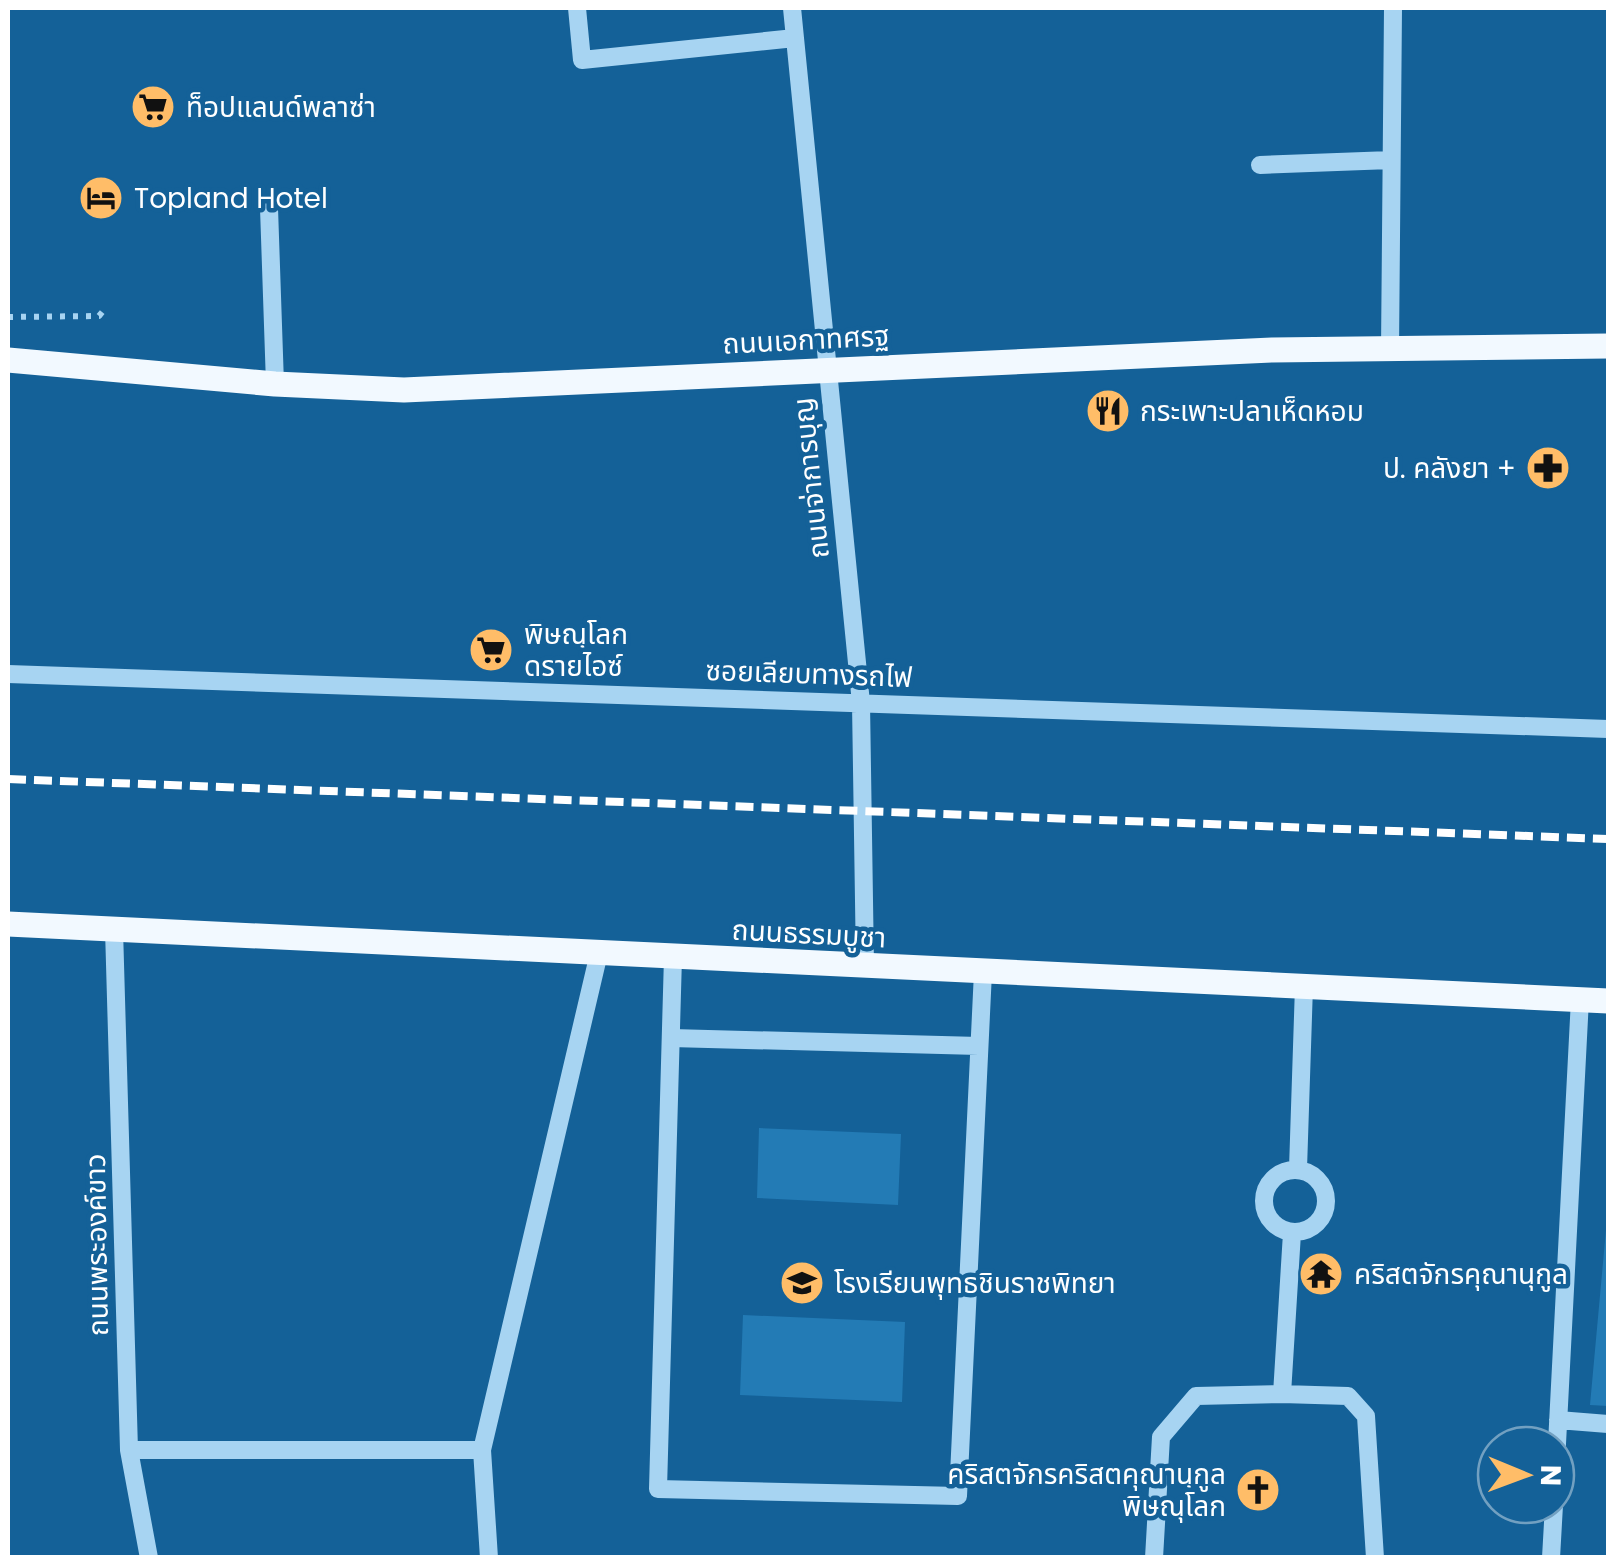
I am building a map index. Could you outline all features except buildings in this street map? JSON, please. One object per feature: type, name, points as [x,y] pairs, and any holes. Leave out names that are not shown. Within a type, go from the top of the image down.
[{"type":"main road","name":"ถนนเอกาทศรฐ","points":[[8,360],[275,384],[404,390],[1272,350],[1608,346]]},
{"type":"main road","name":"ถนนธรรมบูชา","points":[[8,924],[1608,1000]]},
{"type":"street","points":[[577,8],[582,60],[795,38]]},
{"type":"street","name":"ถนนจ่าการบุญ","points":[[792,8],[861,704],[865,966]]},
{"type":"street","points":[[1390,350],[1392,8]]},
{"type":"street","points":[[1260,165],[1392,160]]},
{"type":"street","points":[[269,208],[275,384]]},
{"type":"street","name":"ซอยเลียบทางรถไฟ","points":[[8,674],[1608,729]]},
{"type":"street","name":"ถนนพระองค์ขาว","points":[[114,929],[129,1450],[149,1558]]},
{"type":"street","points":[[489,1558],[482,1450],[598,953]]},
{"type":"street","points":[[673,957],[658,1489],[677,1490],[958,1496],[983,972]]},
{"type":"street","points":[[1298,1168],[1304,986]]},
{"type":"street","points":[[1558,1425],[1580,999]]},
{"type":"street","points":[[671,1038],[979,1046]]},
{"type":"street","points":[[1298,1168],[1320,1180],[1327,1204],[1316,1226],[1292,1233],[1270,1222],[1263,1198],[1274,1176],[1298,1168]]},
{"type":"street","points":[[1282,1394],[1292,1233]]},
{"type":"street","points":[[1154,1558],[1161,1436],[1196,1396],[1282,1394],[1348,1396],[1366,1416],[1375,1558]]},
{"type":"street","points":[[1558,1420],[1608,1424]]},
{"type":"street","points":[[129,1450],[482,1450]]},
{"type":"street","points":[[1551,1558],[1553,1525]]},
{"type":"path","points":[[8,316],[99,316],[104,310]]},
{"type":"shaded area","points":[[759,1128],[901,1134],[898,1205],[757,1198]]},
{"type":"shaded area","points":[[1608,1208],[1608,1406],[1590,1405]]},
{"type":"shaded area","points":[[743,1315],[905,1322],[902,1402],[740,1395]]},
{"type":"railway","points":[[8,779],[1608,839]]},
{"type":"place","name":"ท็อปแลนด์พลาซ่า","points":[[153,107]]},
{"type":"place","name":"Topland Hotel","points":[[101,198]]},
{"type":"place","name":"กระเพาะปลาเห็ดหอม","points":[[1108,411]]},
{"type":"place","name":"ป. คลังยา +","points":[[1548,468]]},
{"type":"place","name":"พิษณุโลก ดรายไอซ์","points":[[491,650]]},
{"type":"place","name":"คริสตจักรคุณานุกูล","points":[[1321,1274]]},
{"type":"place","name":"โรงเรียนพุทธชินราชพิทยา","points":[[802,1283]]},
{"type":"place","name":"คริสตจักรคริสตคุณานุกูล พิษณุโลก","points":[[1258,1490]]}]
